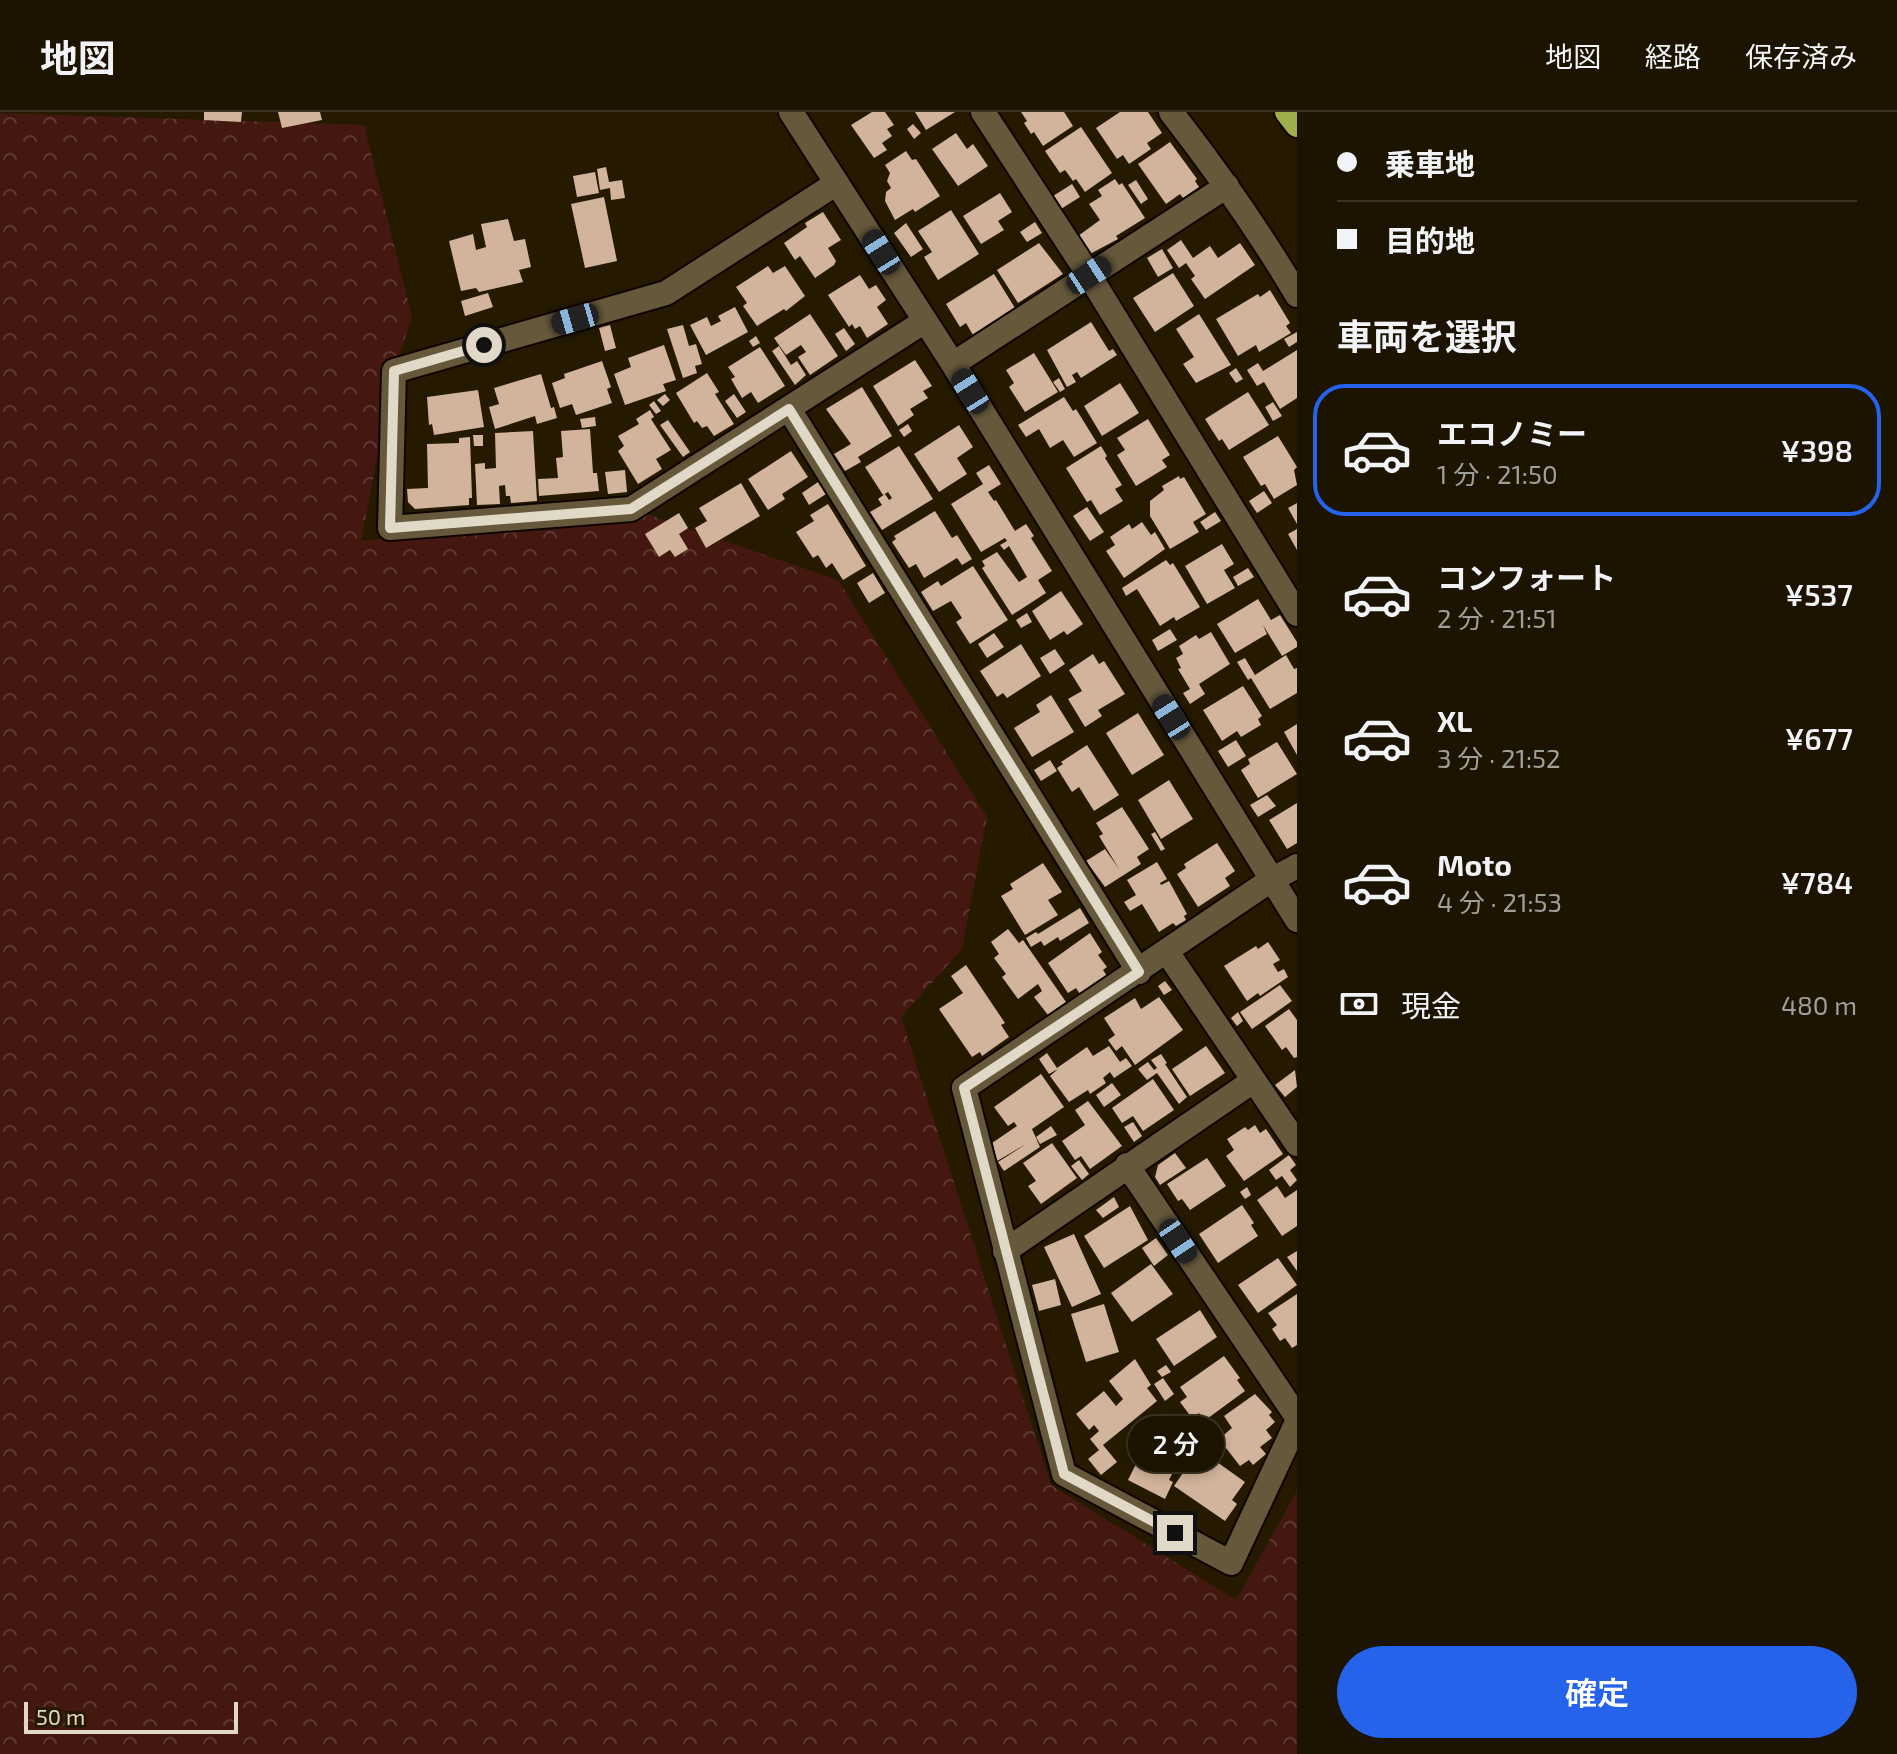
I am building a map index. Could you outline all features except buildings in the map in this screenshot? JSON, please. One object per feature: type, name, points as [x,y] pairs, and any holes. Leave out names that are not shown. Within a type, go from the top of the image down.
[{"type":"highway","points":[[1287,112],[1297,125]]},
{"type":"street","points":[[791,112],[953,364],[1297,920]]},
{"type":"street","points":[[983,112],[1089,275],[1297,614]]},
{"type":"street","points":[[1171,112],[1227,186],[1297,295]]},
{"type":"street","points":[[837,183],[666,293],[394,371],[390,528],[631,509],[925,321]]},
{"type":"street","points":[[953,364],[1227,186]]},
{"type":"street","points":[[789,409],[1139,972]]},
{"type":"street","points":[[1127,1165],[1297,1419],[1231,1563],[1064,1474],[964,1088],[1271,880],[1297,866]]},
{"type":"street","points":[[1167,952],[1297,1144]]},
{"type":"street","points":[[1005,1251],[1253,1081]]},
{"type":"green space","points":[[0,113],[364,125],[412,317],[394,371],[361,541],[631,509],[838,580],[987,817],[962,949],[901,1017],[1051,1485],[1236,1600],[1297,1491],[1297,1754],[0,1754]]},
{"type":"route","points":[[484,345],[394,371],[390,528],[631,509],[789,409],[1139,972],[964,1088],[1064,1474],[1175,1533]]}]
